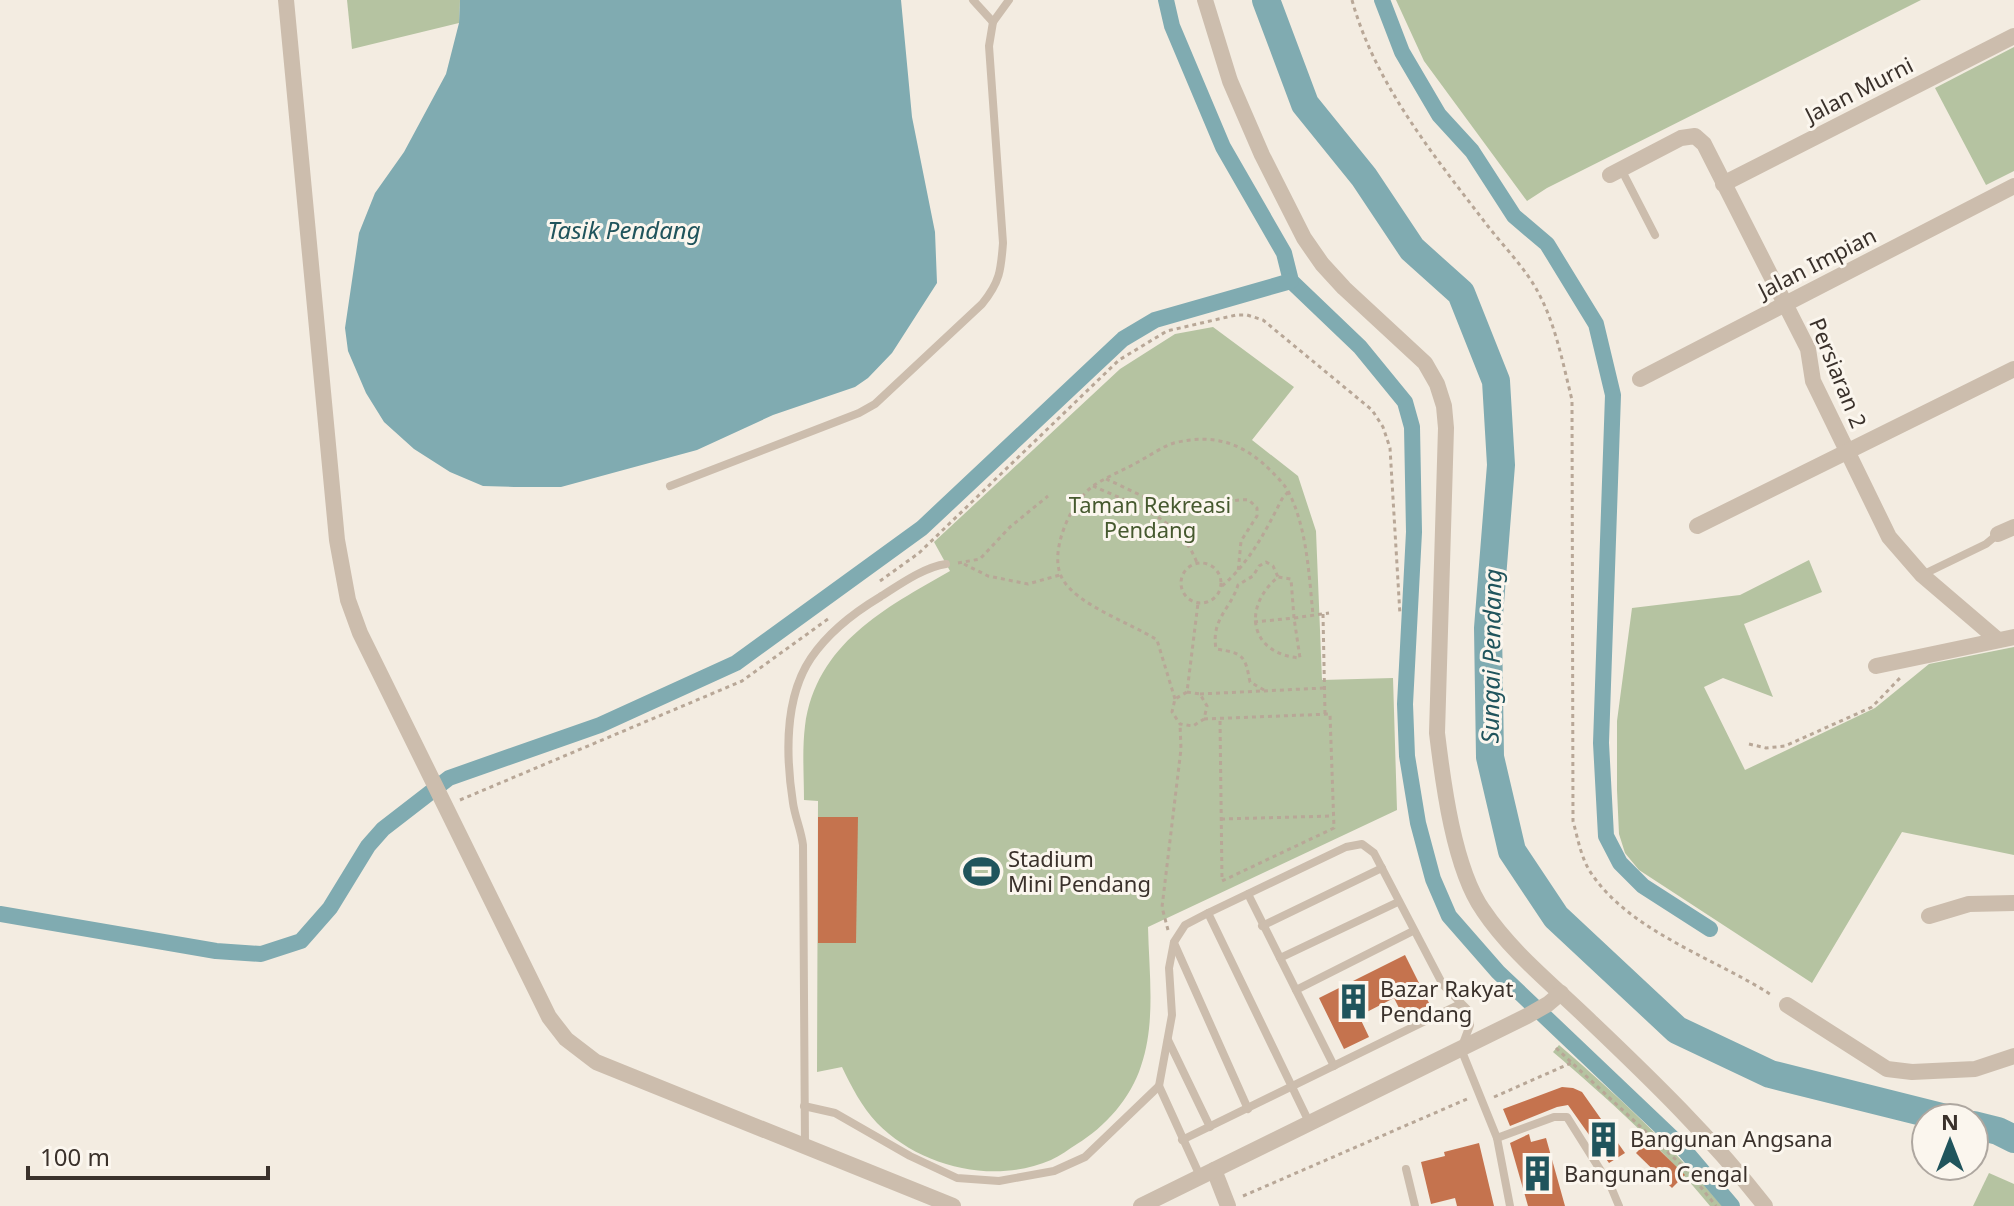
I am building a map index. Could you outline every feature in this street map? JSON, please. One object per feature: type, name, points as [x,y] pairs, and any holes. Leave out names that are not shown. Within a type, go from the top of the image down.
[{"type":"street","points":[[286,0],[342,572],[360,633],[549,1017],[566,1039],[596,1062],[953,1206]]},
{"type":"street","points":[[1205,0],[1230,81],[1262,155],[1304,238],[1344,288],[1425,363],[1437,384],[1444,406],[1446,428],[1437,733],[1443,783],[1461,859],[1482,910],[1555,998],[1686,1112],[1765,1206]]},
{"type":"street","name":"Jalan Murni","points":[[1723,184],[2014,36]]},
{"type":"street","name":"Persiaran 2","points":[[1615,172],[1681,138],[1695,136],[1704,144],[1810,353],[1813,381],[1889,537],[1922,575],[2006,638]]},
{"type":"street","name":"Jalan Impian","points":[[1640,379],[2014,186]]},
{"type":"street","points":[[1697,526],[2014,369]]},
{"type":"street","points":[[1998,534],[2014,527]]},
{"type":"street","points":[[1876,666],[2006,638]]},
{"type":"street","points":[[1929,916],[1969,904],[2014,903]]},
{"type":"street","points":[[1141,1206],[1527,1016],[1555,998]]},
{"type":"street","points":[[1787,1005],[1887,1069],[1912,1072],[1975,1069],[2014,1056]]},
{"type":"street","points":[[1207,1174],[1228,1206]]},
{"type":"lane","points":[[973,0],[993,22]]},
{"type":"lane","points":[[670,486],[867,408],[982,304],[994,288],[1001,272],[1003,243],[989,46],[993,22],[1009,0]]},
{"type":"lane","points":[[1615,172],[1655,235]]},
{"type":"lane","points":[[1922,575],[1986,544],[1998,534]]},
{"type":"lane","points":[[805,1146],[803,845],[792,800],[789,740],[794,699],[810,659],[864,606],[900,584],[946,564]]},
{"type":"lane","points":[[1207,1174],[1182,1140],[1159,1086],[1172,1015],[1169,968],[1174,942],[1185,925],[1208,913],[1346,847],[1362,844],[1374,853],[1443,985],[1467,1009],[1470,1025],[1461,1049],[1497,1138],[1510,1206]]},
{"type":"lane","points":[[1262,926],[1382,868]]},
{"type":"lane","points":[[1248,894],[1334,1066]]},
{"type":"lane","points":[[1280,958],[1398,902]]},
{"type":"lane","points":[[1208,913],[1309,1122]]},
{"type":"lane","points":[[1296,990],[1413,931]]},
{"type":"lane","points":[[1174,942],[1248,1109]]},
{"type":"lane","points":[[1182,1140],[1460,1004]]},
{"type":"lane","points":[[1168,1040],[1210,1127]]},
{"type":"lane","points":[[804,1106],[835,1113],[910,1156],[957,1178],[999,1181],[1054,1171],[1085,1157],[1159,1086]]},
{"type":"lane","points":[[1497,1138],[1554,1117],[1567,1117],[1611,1187],[1619,1206]]},
{"type":"lane","points":[[1406,1169],[1415,1206]]},
{"type":"path","points":[[1352,0],[1359,27],[1388,86],[1460,191],[1539,292],[1558,343],[1572,400],[1573,821],[1581,850],[1591,873],[1645,924],[1787,1005]]},
{"type":"path","points":[[881,580],[919,553],[1119,360],[1167,331],[1247,315],[1263,320],[1372,410],[1383,427],[1390,448],[1400,615]]},
{"type":"path","points":[[1174,942],[1162,907],[1181,749],[1180,724],[1172,712],[1175,699],[1157,640],[1133,624],[1092,607],[1066,584],[1060,575],[1059,538],[1082,496],[1093,486],[1172,444],[1216,440],[1239,445],[1261,461],[1289,492],[1305,546],[1313,615]]},
{"type":"path","points":[[1106,479],[1173,508],[1203,510],[1236,499],[1249,500],[1257,508],[1257,516],[1241,541],[1238,573]]},
{"type":"path","points":[[1093,486],[1151,511],[1192,548],[1197,563]]},
{"type":"path","points":[[1222,586],[1220,574],[1210,565],[1197,563],[1186,569],[1181,581],[1183,593],[1193,602],[1205,604],[1217,598],[1222,586],[1238,573],[1253,553],[1282,499],[1289,492]]},
{"type":"path","points":[[946,564],[973,561],[986,555],[1010,527],[1048,496]]},
{"type":"path","points":[[962,562],[988,576],[1028,584],[1060,575]]},
{"type":"path","points":[[1264,690],[1250,682],[1246,661],[1236,652],[1216,649],[1215,638],[1221,612],[1234,597],[1238,585],[1253,576],[1259,566],[1266,562],[1273,566],[1278,577]]},
{"type":"path","points":[[1278,577],[1291,579],[1300,658],[1274,653],[1265,645],[1254,622],[1260,597],[1278,577]]},
{"type":"path","points":[[1187,692],[1198,603]]},
{"type":"path","points":[[1254,622],[1329,613]]},
{"type":"path","points":[[1323,614],[1325,714]]},
{"type":"path","points":[[444,803],[742,681],[830,617]]},
{"type":"path","points":[[1749,744],[1775,748],[1785,746],[1872,707],[1902,676]]},
{"type":"path","points":[[1175,699],[1187,692],[1324,688]]},
{"type":"path","points":[[1200,694],[1207,706],[1204,719]]},
{"type":"path","points":[[1180,724],[1193,726],[1204,719],[1330,714],[1334,828],[1222,881],[1220,719]]},
{"type":"path","points":[[1221,819],[1333,816]]},
{"type":"path","points":[[1556,1048],[1687,1170],[1716,1206]]},
{"type":"path","points":[[1243,1196],[1573,1063]]},
{"type":"green space","points":[[347,0],[460,0],[459,23],[352,49]]},
{"type":"green space","points":[[1396,0],[1921,0],[1547,188],[1527,201],[1424,61]]},
{"type":"green space","points":[[2014,47],[2014,171],[1986,185],[1935,88]]},
{"type":"green space","name":"Taman Rekreasi Pendang","points":[[1213,327],[1294,387],[1252,440],[1298,476],[1316,531],[1322,680],[1393,678],[1397,810],[1148,927],[1150,1015],[1146,1050],[1137,1078],[1124,1100],[1087,1137],[1054,1158],[1006,1171],[982,1171],[936,1161],[914,1151],[877,1123],[842,1067],[817,1072],[818,801],[804,800],[803,763],[805,726],[812,697],[823,672],[857,632],[901,599],[950,571],[934,542],[1120,369],[1175,334]]},
{"type":"green space","points":[[1809,560],[1822,592],[1744,624],[1773,697],[1723,678],[1704,687],[1745,770],[1875,708],[1929,664],[2014,647],[2014,855],[1902,832],[1812,983],[1639,870],[1625,853],[1619,834],[1617,790],[1617,721],[1632,608],[1740,595]]},
{"type":"green space","points":[[1559,1045],[1644,1122],[1722,1206],[1710,1206],[1635,1125],[1553,1052]]},
{"type":"green space","points":[[1990,1173],[2014,1184],[2014,1206],[1973,1206],[1985,1182],[1990,1182]]},
{"type":"water","name":"Tasik Pendang","points":[[460,0],[901,0],[912,117],[935,232],[937,283],[892,353],[855,387],[773,415],[697,450],[561,487],[483,486],[450,472],[414,449],[384,422],[366,393],[348,351],[345,328],[359,233],[375,193],[404,152],[446,74],[459,23]]},
{"type":"building","points":[[818,817],[858,817],[856,943],[818,943]]},
{"type":"building","name":"Bazar Rakyat Pendang","points":[[1405,955],[1430,1005],[1404,1018],[1394,998],[1359,1016],[1369,1037],[1344,1049],[1319,998]]},
{"type":"building","name":"Bangunan Angsana","points":[[1562,1087],[1582,1092],[1625,1153],[1609,1163],[1568,1105],[1510,1126],[1503,1109]]},
{"type":"building","name":"Bangunan Cengal","points":[[1529,1134],[1531,1142],[1546,1138],[1565,1206],[1528,1206],[1510,1143]]},
{"type":"building","points":[[1649,1140],[1685,1175],[1672,1188],[1636,1153]]},
{"type":"building","points":[[1479,1143],[1494,1206],[1457,1206],[1455,1198],[1431,1204],[1421,1162]]},
{"type":"waterway","points":[[1166,0],[1172,26],[1223,147],[1284,253],[1291,281],[1360,347],[1405,402],[1412,427],[1414,532],[1405,704],[1407,756],[1418,823],[1433,879],[1449,916],[1498,972],[1681,1146],[1732,1206]]},
{"type":"waterway","name":"Sungai Pendang","points":[[1266,0],[1305,104],[1364,177],[1412,249],[1461,293],[1496,381],[1501,465],[1488,628],[1490,757],[1512,851],[1556,917],[1677,1030],[1770,1074],[1910,1109]]},
{"type":"waterway","points":[[1382,0],[1402,52],[1439,115],[1472,151],[1514,216],[1547,244],[1596,324],[1613,395],[1601,743],[1606,836],[1620,863],[1643,886],[1710,929]]},
{"type":"waterway","points":[[0,914],[216,951],[261,954],[301,941],[330,908],[368,846],[383,829],[449,778],[600,725],[736,663],[922,528],[1123,339],[1155,320],[1291,281]]},
{"type":"waterway","name":"Sungai Pendang","points":[[1990,1129],[2014,1139]]},
{"type":"place","name":"Stadium Mini Pendang","points":[[982,872]]},
{"type":"place","name":"Bazar Rakyat Pendang","points":[[1354,1002]]},
{"type":"place","name":"Bangunan Angsana","points":[[1604,1139]]},
{"type":"place","name":"Bangunan Cengal","points":[[1538,1174]]}]
